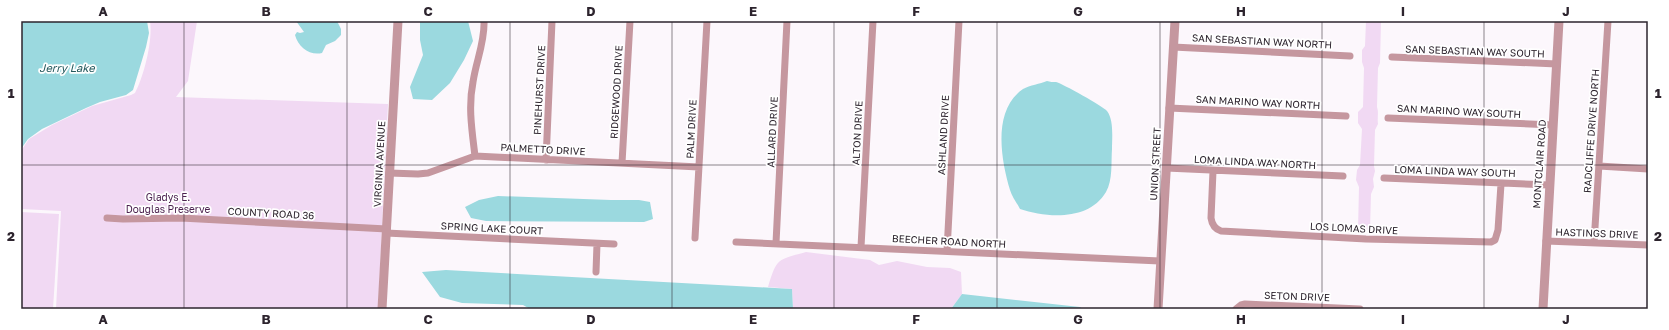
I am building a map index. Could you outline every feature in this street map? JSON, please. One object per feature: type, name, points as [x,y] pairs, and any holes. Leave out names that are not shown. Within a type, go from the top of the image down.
[{"type":"street","name":"VIRGINIA AVENUE","points":[[382,309],[398,21]]},
{"type":"street","points":[[475,156],[470,127],[471,93],[483,39],[484,21]]},
{"type":"street","name":"PINEHURST DRIVE","points":[[546,160],[552,21]]},
{"type":"street","name":"RIDGEWOOD DRIVE","points":[[622,163],[630,21]]},
{"type":"street","name":"PALM DRIVE","points":[[695,238],[706,21]]},
{"type":"street","name":"ALLARD DRIVE","points":[[776,243],[788,21]]},
{"type":"street","name":"ALTON DRIVE","points":[[861,247],[873,21]]},
{"type":"street","name":"ASHLAND DRIVE","points":[[947,251],[959,21]]},
{"type":"street","name":"UNION STREET","points":[[1158,309],[1174,21]]},
{"type":"street","name":"MONTCLAIR ROAD","points":[[1543,309],[1559,21]]},
{"type":"street","name":"RADCLIFFE DRIVE NORTH","points":[[1594,243],[1608,21]]},
{"type":"street","name":"SAN SEBASTIAN WAY NORTH","points":[[1173,47],[1350,56]]},
{"type":"street","name":"SAN SEBASTIAN WAY SOUTH","points":[[1392,57],[1556,64]]},
{"type":"street","name":"SAN MARINO WAY NORTH","points":[[1170,108],[1346,116]]},
{"type":"street","name":"SAN MARINO WAY SOUTH","points":[[1388,118],[1553,126]]},
{"type":"street","name":"PALMETTO DRIVE","points":[[389,173],[428,173],[475,156],[699,167]]},
{"type":"street","points":[[1599,166],[1648,169]]},
{"type":"street","name":"LOMA LINDA WAY NORTH","points":[[1166,168],[1343,176]]},
{"type":"street","name":"LOS LOMAS DRIVE","points":[[1213,171],[1211,222],[1217,230],[1221,232],[1366,239],[1491,242],[1495,240],[1498,230],[1501,184]]},
{"type":"street","name":"LOMA LINDA WAY SOUTH","points":[[1384,178],[1549,185]]},
{"type":"street","name":"COUNTY ROAD 36","points":[[107,218],[182,218],[386,231]]},
{"type":"street","name":"SPRING LAKE COURT","points":[[386,231],[614,244]]},
{"type":"street","name":"HASTINGS DRIVE","points":[[1546,241],[1648,245]]},
{"type":"street","name":"BEECHER ROAD NORTH","points":[[736,242],[1160,261]]},
{"type":"street","points":[[596,272],[597,244]]},
{"type":"street","name":"SETON DRIVE","points":[[1236,309],[1237,307],[1245,304],[1360,309]]},
{"type":"green space","name":"Gladys E. Douglas Preserve","points":[[150,21],[197,21],[188,81],[176,97],[388,104],[378,309],[56,309],[61,211],[21,209],[21,151],[29,139],[52,125],[92,106],[135,93],[142,77],[147,58],[151,29]]},
{"type":"green space","points":[[1366,21],[1381,21],[1380,63],[1378,68],[1378,124],[1375,130],[1375,171],[1373,179],[1374,187],[1371,194],[1370,230],[1358,230],[1359,187],[1356,180],[1357,170],[1360,165],[1362,129],[1358,123],[1358,112],[1363,107],[1364,68],[1362,62],[1362,50],[1365,46]]},
{"type":"green space","points":[[21,212],[59,214],[53,309],[21,309]]},
{"type":"green space","points":[[806,252],[870,260],[879,265],[897,261],[927,267],[950,268],[961,272],[962,294],[951,309],[793,309],[792,289],[768,287],[776,265],[784,259]]},
{"type":"water","name":"Jerry Lake","points":[[21,21],[147,21],[149,33],[133,90],[126,95],[100,102],[86,108],[42,129],[28,139],[21,149]]},
{"type":"water","points":[[296,21],[337,21],[341,29],[341,35],[335,41],[326,45],[322,53],[318,54],[309,52],[302,47],[295,35],[297,32],[304,32]]},
{"type":"water","points":[[420,21],[468,21],[473,41],[464,60],[450,83],[432,100],[413,99],[410,87],[423,55],[420,40]]},
{"type":"water","points":[[1047,81],[1056,82],[1104,108],[1111,119],[1112,124],[1111,177],[1106,192],[1099,201],[1089,208],[1067,215],[1042,214],[1020,209],[1011,193],[1004,165],[1002,136],[1003,122],[1007,109],[1013,98],[1023,89]]},
{"type":"water","points":[[498,196],[639,200],[650,202],[653,219],[644,222],[486,221],[471,218],[465,207],[479,200]]},
{"type":"water","points":[[446,270],[792,289],[793,309],[530,309],[523,305],[462,303],[440,297],[422,272]]},
{"type":"water","points":[[962,294],[1080,307],[1083,309],[951,309]]}]
